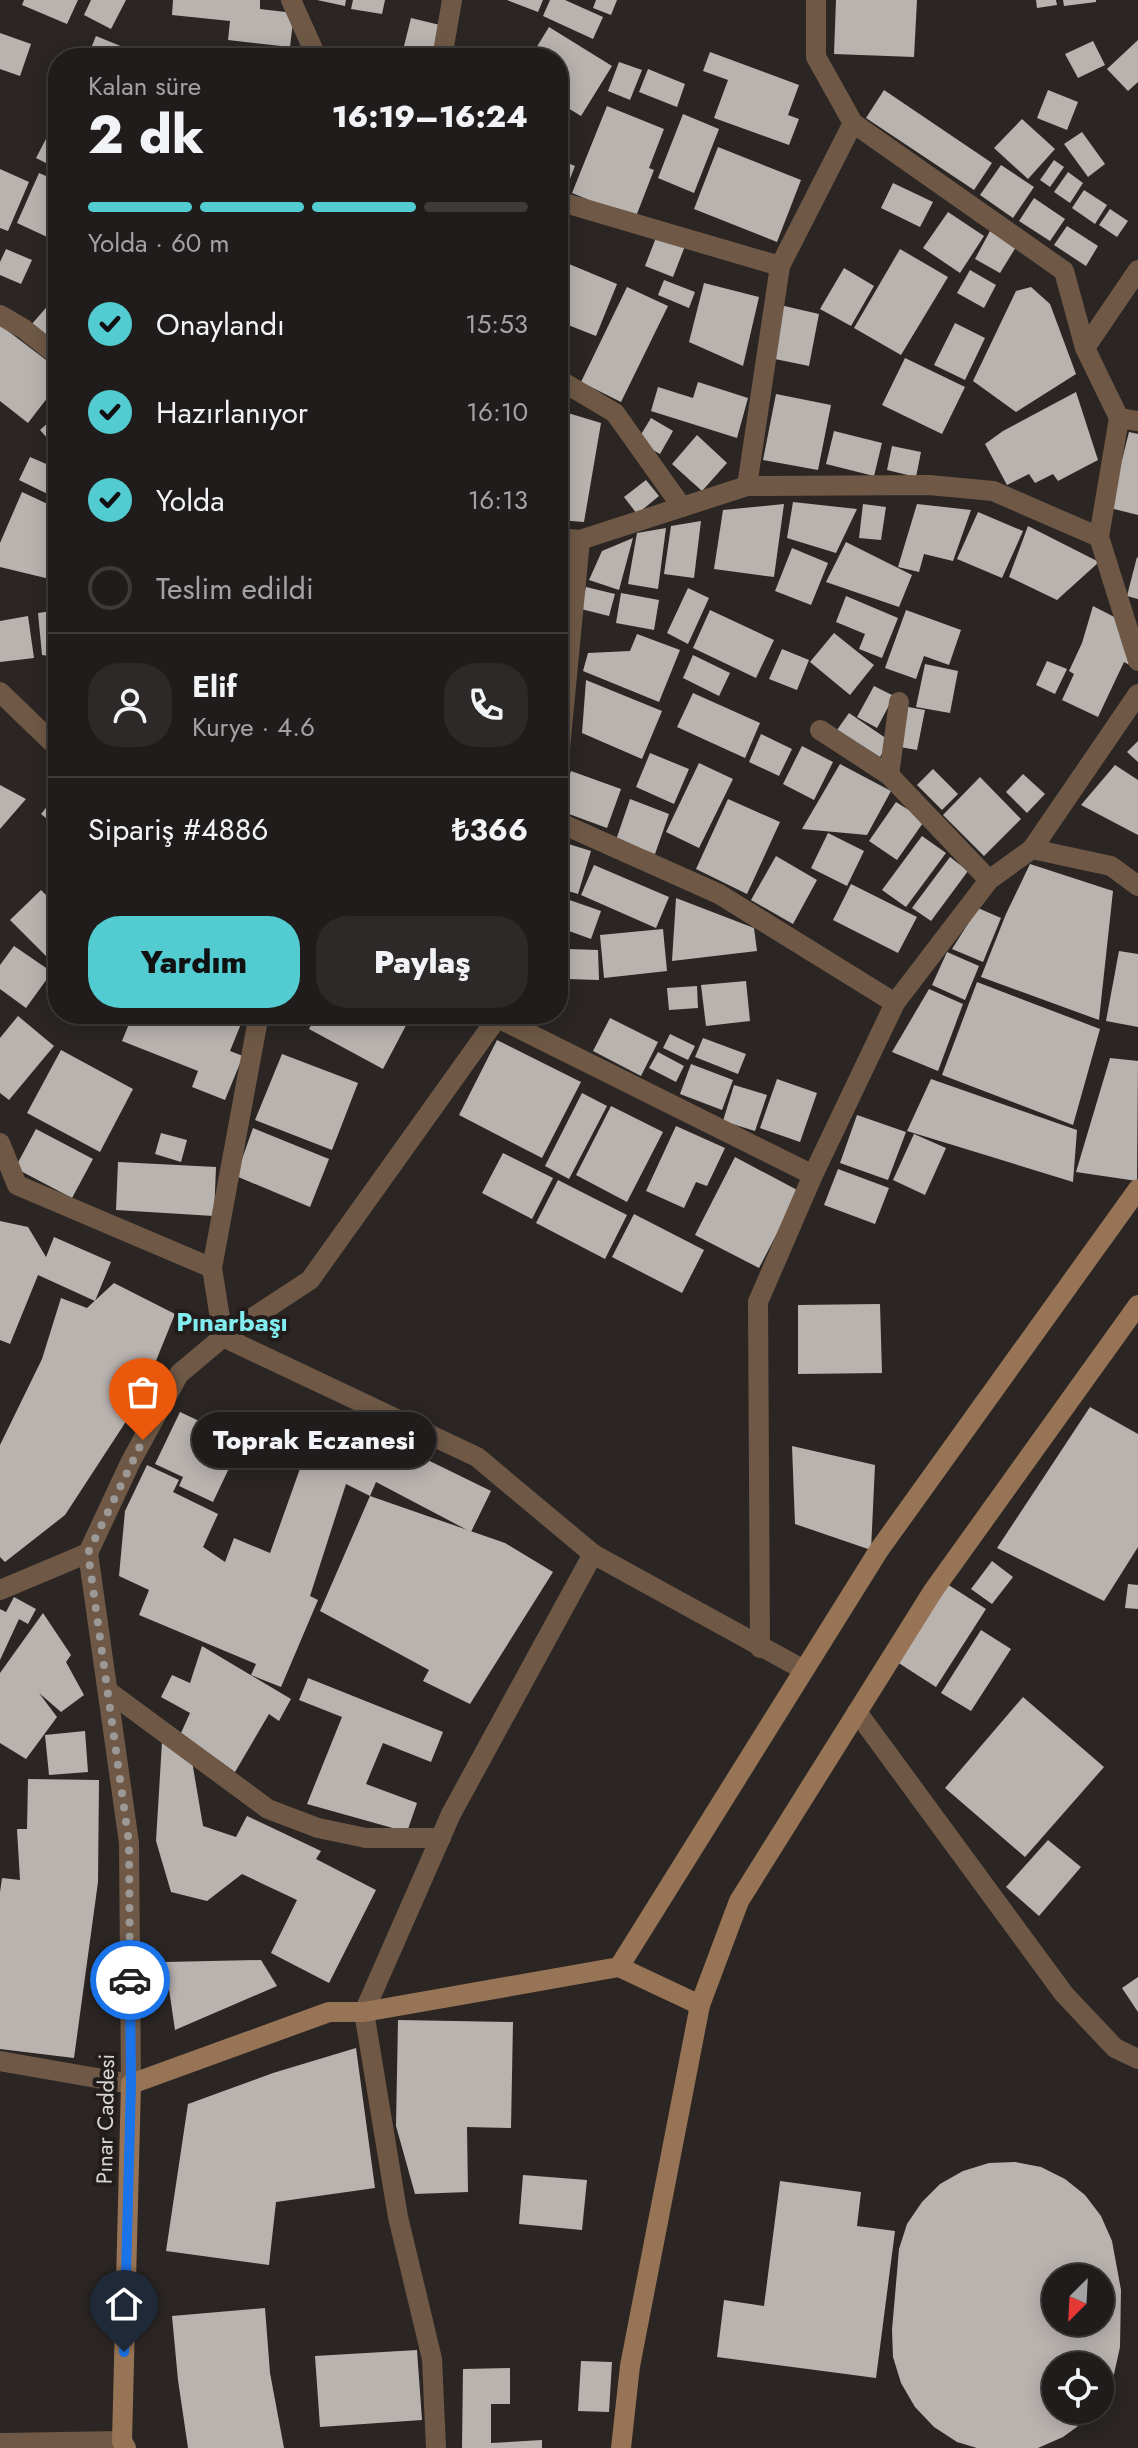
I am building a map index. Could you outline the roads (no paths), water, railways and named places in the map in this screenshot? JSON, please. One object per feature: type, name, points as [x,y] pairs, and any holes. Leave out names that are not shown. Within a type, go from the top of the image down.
[{"type":"main road","points":[[619,1967],[879,1550],[1138,1189]]},
{"type":"main road","points":[[621,2448],[630,2366],[700,2005],[739,1901],[933,1591],[1138,1305]]},
{"type":"main road","points":[[131,2084],[329,2012],[364,2012],[619,1967],[700,2005]]},
{"type":"main road","name":"Pınar Caddesi","points":[[124,2444],[131,2084]]},
{"type":"street","points":[[291,0],[313,48]]},
{"type":"street","points":[[444,48],[452,0]]},
{"type":"street","points":[[816,0],[816,57],[853,123],[1064,271],[1085,348],[1129,420],[1099,537],[1138,661]]},
{"type":"street","points":[[747,486],[780,266],[853,123]]},
{"type":"street","points":[[568,204],[780,266]]},
{"type":"street","points":[[1085,348],[1138,270]]},
{"type":"street","points":[[0,315],[48,348]]},
{"type":"street","points":[[568,385],[615,413],[682,507]]},
{"type":"street","points":[[568,539],[580,540],[747,486],[929,485],[993,491],[1099,537]]},
{"type":"street","points":[[568,665],[580,540]]},
{"type":"street","points":[[0,692],[48,738]]},
{"type":"street","points":[[760,1648],[758,1302],[813,1175],[895,1003],[989,880],[1032,849],[1138,694]]},
{"type":"street","points":[[889,775],[899,702]]},
{"type":"street","points":[[820,730],[889,775],[989,880]]},
{"type":"street","points":[[568,826],[719,894],[895,1003]]},
{"type":"street","points":[[1032,849],[1111,866],[1138,886]]},
{"type":"street","points":[[223,1337],[212,1268],[257,1024]]},
{"type":"street","points":[[0,1590],[88,1553],[131,1461],[179,1374],[223,1337],[310,1280],[493,1024]]},
{"type":"street","points":[[515,1024],[813,1175]]},
{"type":"street","points":[[0,1143],[9,1185],[212,1268]]},
{"type":"street","points":[[223,1337],[477,1457],[593,1554],[804,1670]]},
{"type":"street","name":"Pınar Caddesi","points":[[88,1553],[129,1843],[131,2084]]},
{"type":"street","points":[[436,2448],[432,2359],[398,2217],[364,2012],[451,1814],[593,1554]]},
{"type":"street","points":[[108,1691],[268,1809],[318,1828],[366,1838],[441,1838]]},
{"type":"street","points":[[857,1712],[1064,1994],[1115,2048],[1138,2059]]},
{"type":"street","points":[[0,2061],[131,2084]]},
{"type":"street","points":[[0,2443],[124,2444]]},
{"type":"place","name":"Toprak Eczanesi","points":[[143,1440]]},
{"type":"district","name":"Pınarbaşı","points":[[232,1322]]}]
